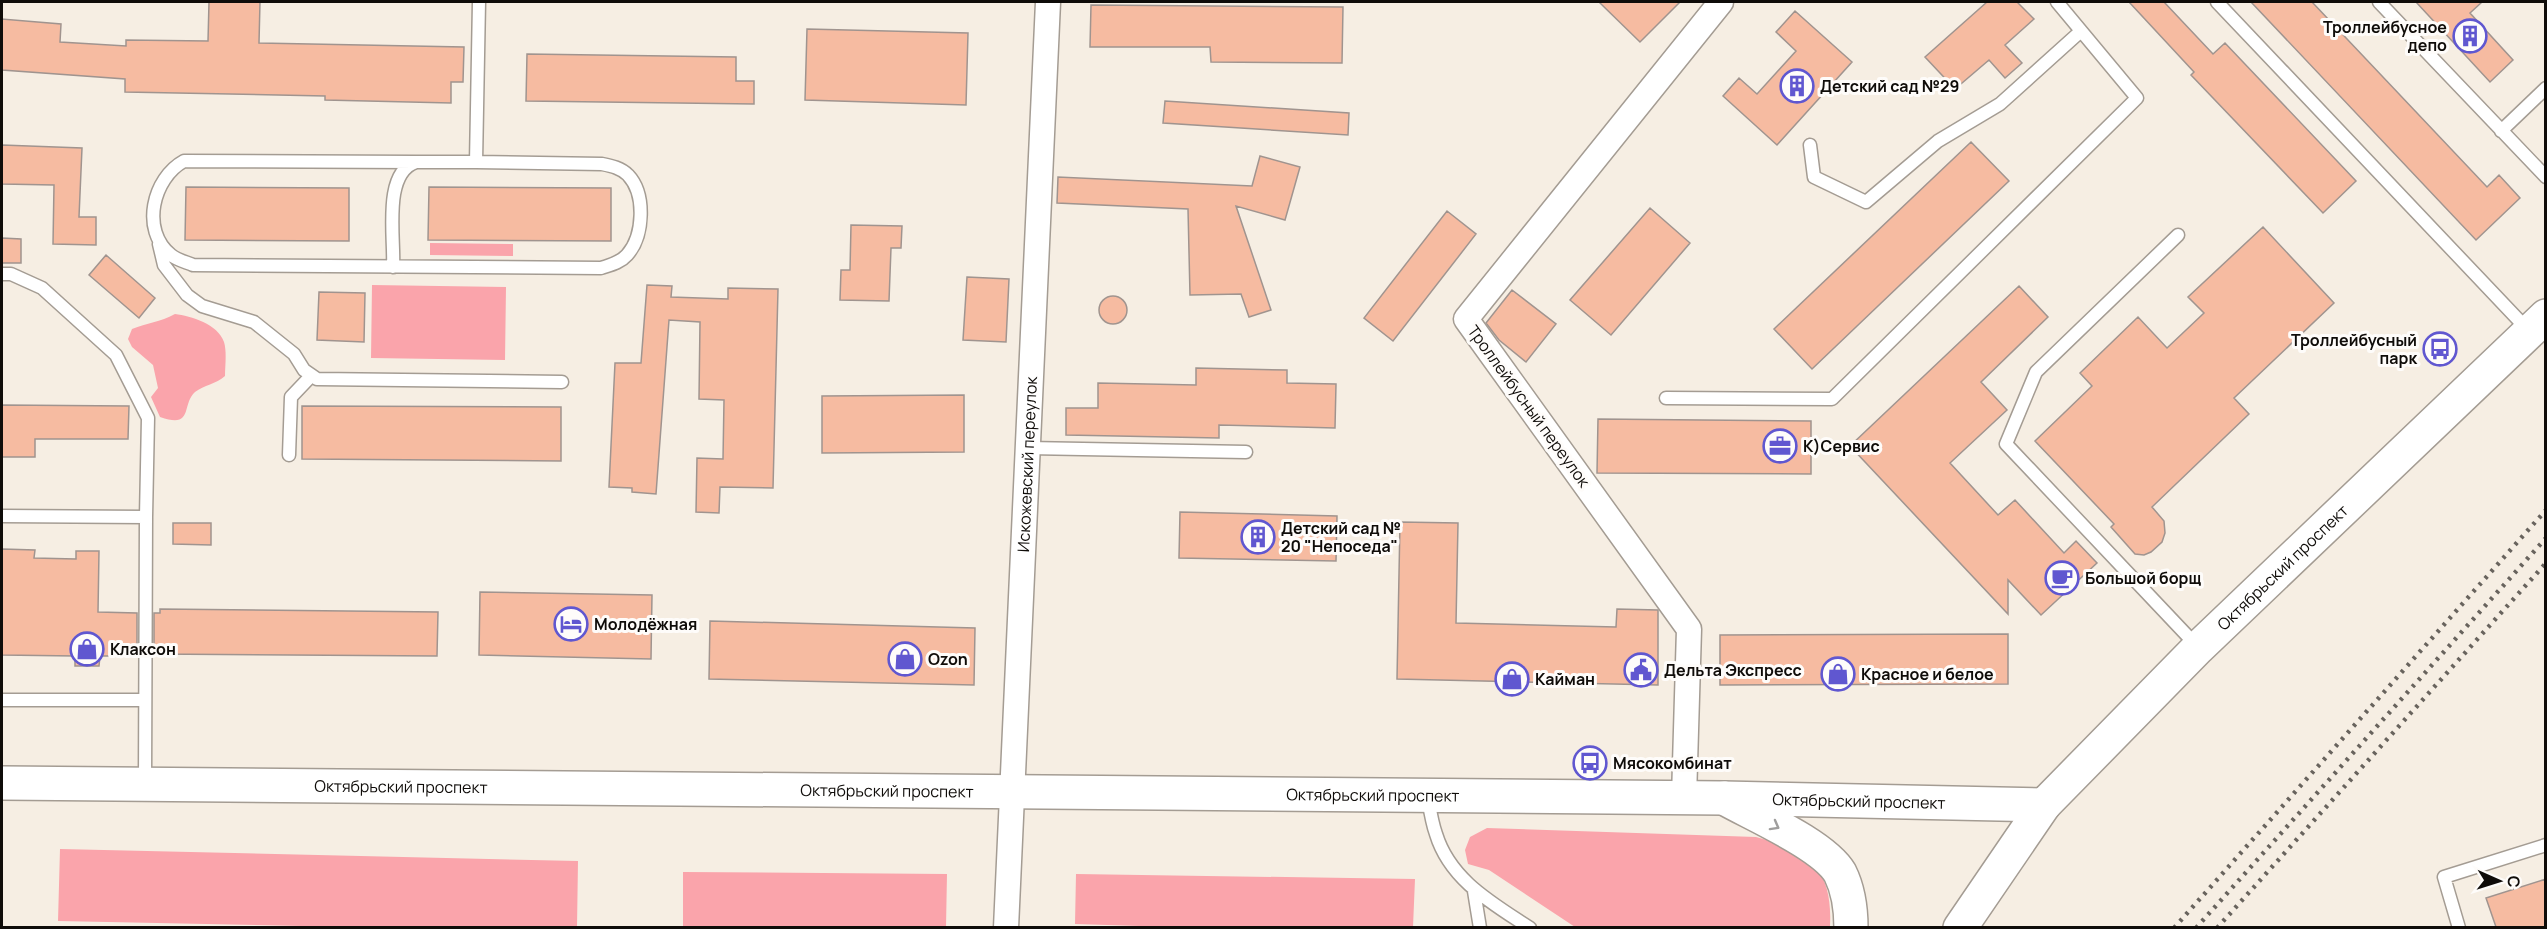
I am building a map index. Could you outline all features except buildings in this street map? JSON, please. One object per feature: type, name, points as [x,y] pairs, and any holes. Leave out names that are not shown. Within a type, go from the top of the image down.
[{"type":"main road","name":"Октябрьский проспект","points":[[2,783],[1724,798],[2044,806],[2198,648],[2537,323]]},
{"type":"main road","points":[[1724,798],[1815,848],[1839,872],[1848,896],[1851,927]]},
{"type":"main road","points":[[1960,927],[2044,806]]},
{"type":"street","name":"Искожевский переулок","points":[[1006,927],[1048,2]]},
{"type":"street","name":"Троллейбусный переулок","points":[[1684,798],[1689,629],[1466,319],[1721,2]]},
{"type":"lane","points":[[476,162],[479,2]]},
{"type":"lane","points":[[1666,398],[1832,399],[2137,98],[2057,2]]},
{"type":"lane","points":[[2217,2],[2537,323]]},
{"type":"lane","points":[[2379,2],[2546,177]]},
{"type":"lane","points":[[1810,145],[1814,177],[1866,202],[1938,141],[2000,104],[2081,31]]},
{"type":"lane","points":[[2501,131],[2546,88]]},
{"type":"lane","points":[[156,231],[170,255],[193,265],[601,268],[615,264],[626,256],[634,245],[639,230],[639,200],[632,181],[618,167],[602,164],[476,162],[184,161],[175,166],[163,179],[155,200],[156,231],[164,265],[187,295],[202,306],[254,322],[294,354],[311,376],[327,380],[562,382]]},
{"type":"lane","points":[[393,267],[396,179],[404,169],[416,162]]},
{"type":"lane","points":[[2178,235],[2036,372],[2006,444],[2198,648]]},
{"type":"lane","points":[[2,274],[11,274],[42,288],[116,355],[148,418],[145,785]]},
{"type":"lane","points":[[289,455],[291,397],[311,376]]},
{"type":"lane","points":[[1028,448],[1246,452]]},
{"type":"lane","points":[[2,516],[146,517]]},
{"type":"lane","points":[[2,700],[145,700]]},
{"type":"lane","points":[[1428,797],[1436,835],[1448,860],[1474,891],[1530,927]]},
{"type":"lane","points":[[2459,927],[2445,877],[2546,845]]},
{"type":"lane","points":[[1474,891],[1480,927]]},
{"type":"shaded area","points":[[430,243],[513,244],[513,256],[430,255]]},
{"type":"shaded area","points":[[372,285],[506,287],[505,360],[371,358]]},
{"type":"shaded area","points":[[175,314],[196,319],[216,330],[224,342],[226,355],[225,376],[195,392],[182,418],[171,420],[160,417],[151,397],[158,388],[153,365],[132,347],[128,339],[132,329]]},
{"type":"shaded area","points":[[1487,828],[1756,837],[1774,842],[1803,856],[1822,876],[1830,906],[1830,926],[1575,927],[1489,870],[1468,864],[1465,850],[1470,837]]},
{"type":"shaded area","points":[[60,849],[578,861],[577,927],[348,927],[58,921]]},
{"type":"shaded area","points":[[683,872],[947,874],[946,927],[683,927]]},
{"type":"shaded area","points":[[1076,874],[1415,879],[1413,927],[1203,928],[1075,924]]},
{"type":"railway","points":[[2174,928],[2546,510]]},
{"type":"railway","points":[[2196,928],[2546,538]]},
{"type":"railway","points":[[2217,928],[2546,563]]},
{"type":"place","name":"Троллейбусное депо","points":[[2470,36]]},
{"type":"place","name":"Детский сад №29","points":[[1797,86]]},
{"type":"place","name":"Троллейбусный парк","points":[[2440,349]]},
{"type":"place","name":"К)Сервис","points":[[1780,446]]},
{"type":"place","name":"Детский сад № 20 \"Непоседа\"","points":[[1258,537]]},
{"type":"place","name":"Большой борщ","points":[[2062,578]]},
{"type":"place","name":"Молодёжная","points":[[571,624]]},
{"type":"place","name":"Клаксон","points":[[87,649]]},
{"type":"place","name":"Ozon","points":[[905,659]]},
{"type":"place","name":"Дельта Экспресс","points":[[1641,670]]},
{"type":"place","name":"Красное и белое","points":[[1838,674]]},
{"type":"place","name":"Кайман","points":[[1512,679]]},
{"type":"place","name":"Мясокомбинат","points":[[1590,763]]}]
